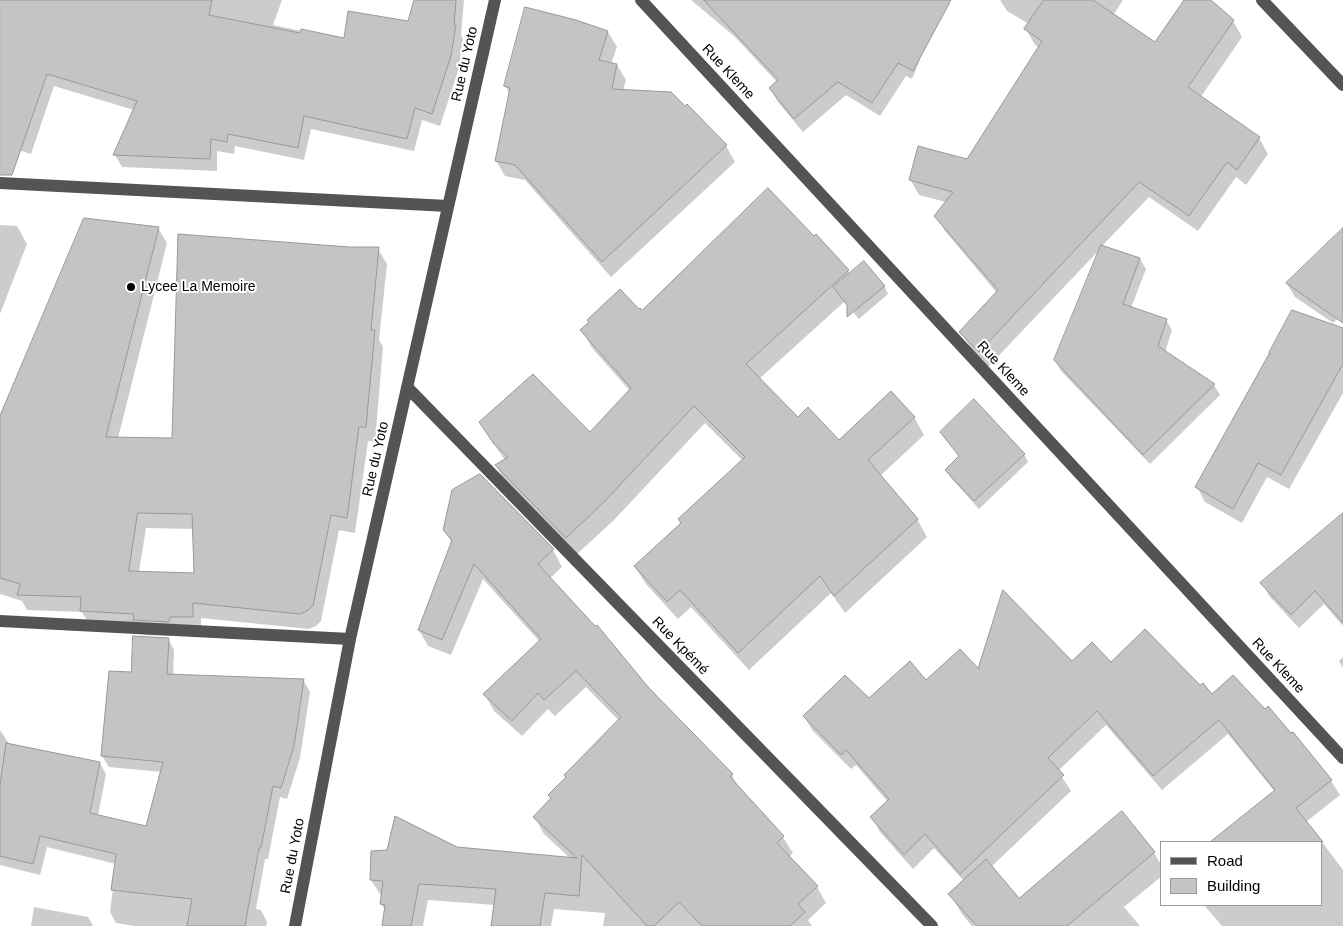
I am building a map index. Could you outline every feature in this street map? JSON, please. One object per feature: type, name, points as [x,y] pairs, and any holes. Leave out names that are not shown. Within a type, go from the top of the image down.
[{"type":"street","name":"Rue du Yoto","points":[[295,926],[350,639],[495,0]]},
{"type":"street","name":"Rue Kleme","points":[[641,0],[1343,758]]},
{"type":"street","points":[[1262,0],[1343,85]]},
{"type":"street","points":[[0,182],[448,206]]},
{"type":"street","name":"Rue Kpémé","points":[[407,387],[932,926]]},
{"type":"street","points":[[0,622],[350,639]]},
{"type":"building","points":[[0,0],[212,0],[209,15],[300,33],[301,29],[344,38],[348,11],[408,21],[414,0],[456,0],[454,25],[456,25],[451,56],[432,114],[415,108],[407,139],[304,116],[298,148],[228,134],[227,142],[211,139],[210,159],[113,155],[137,101],[47,74],[12,175],[0,175]]},
{"type":"building","points":[[704,0],[951,0],[913,71],[898,63],[872,103],[838,82],[794,119],[769,88],[778,80]]},
{"type":"building","points":[[1044,0],[1093,0],[1155,42],[1184,0],[1211,0],[1234,20],[1188,87],[1260,137],[1237,170],[1227,162],[1189,216],[1139,182],[979,352],[959,332],[998,290],[934,216],[953,192],[909,180],[918,146],[967,159],[1042,41],[1024,29]]},
{"type":"building","points":[[525,7],[576,20],[608,31],[599,60],[617,64],[612,89],[671,92],[685,106],[687,104],[727,145],[602,262],[515,165],[495,161],[510,88],[504,86]]},
{"type":"building","points":[[768,188],[814,236],[816,234],[849,270],[746,364],[798,417],[808,407],[839,440],[891,391],[915,417],[868,460],[918,519],[834,596],[820,576],[738,653],[680,590],[667,602],[634,566],[681,523],[678,519],[745,457],[694,406],[604,502],[566,538],[495,465],[508,457],[494,444],[479,422],[533,374],[590,432],[631,388],[580,330],[589,322],[587,320],[620,289],[642,310]]},
{"type":"building","points":[[84,218],[159,227],[106,437],[172,438],[178,234],[349,247],[379,247],[371,330],[375,330],[366,427],[359,427],[347,518],[331,515],[313,606],[307,611],[300,614],[193,603],[193,617],[170,617],[169,622],[133,620],[134,614],[80,611],[81,597],[17,595],[20,584],[0,578],[0,416]],"holes":[[[138,513],[192,514],[194,573],[129,571]]]},
{"type":"building","points":[[1343,228],[1343,323],[1286,283]]},
{"type":"building","points":[[1101,245],[1140,258],[1123,304],[1167,319],[1158,346],[1215,384],[1143,455],[1054,360]]},
{"type":"building","points":[[864,261],[885,286],[847,317],[847,305],[833,287]]},
{"type":"building","points":[[1292,310],[1343,328],[1343,364],[1281,475],[1258,463],[1233,509],[1195,487],[1269,354],[1271,354],[1269,353]]},
{"type":"building","points":[[974,399],[1025,454],[974,501],[945,470],[959,456],[940,432]]},
{"type":"building","points":[[480,474],[554,549],[538,564],[595,626],[597,625],[649,688],[733,774],[730,777],[784,836],[777,843],[818,886],[798,904],[805,912],[790,926],[702,926],[679,902],[654,926],[647,926],[582,855],[579,896],[545,893],[540,926],[491,926],[496,889],[419,884],[411,926],[382,926],[385,905],[380,904],[383,881],[370,880],[371,851],[387,850],[395,816],[457,847],[577,858],[533,817],[551,798],[548,795],[566,777],[564,775],[621,717],[576,671],[544,700],[538,693],[512,721],[483,694],[541,639],[474,564],[442,640],[418,630],[452,540],[443,530],[452,490]]},
{"type":"building","points":[[1343,513],[1343,623],[1315,591],[1291,615],[1260,583]]},
{"type":"building","points":[[1003,590],[1072,661],[1092,642],[1111,662],[1145,629],[1200,685],[1203,683],[1212,694],[1233,675],[1265,709],[1268,706],[1291,733],[1293,732],[1332,780],[1296,808],[1322,841],[1211,841],[1275,790],[1219,720],[1153,776],[1097,711],[1048,758],[1064,775],[960,874],[925,834],[904,855],[870,817],[889,799],[846,750],[841,755],[803,716],[845,675],[869,698],[910,661],[926,680],[960,649],[978,668]]},
{"type":"building","points":[[133,636],[169,638],[167,674],[304,679],[294,746],[281,788],[273,786],[261,848],[259,848],[245,926],[187,926],[192,899],[111,890],[116,854],[40,836],[33,864],[0,856],[0,785],[6,743],[100,762],[90,813],[146,826],[163,762],[101,756],[109,671],[131,672]]},
{"type":"building","points":[[1122,811],[1155,852],[1067,926],[977,926],[948,894],[986,859],[1019,898]]},
{"type":"place","name":"Lycee La Memoire","points":[[131,287]]}]
